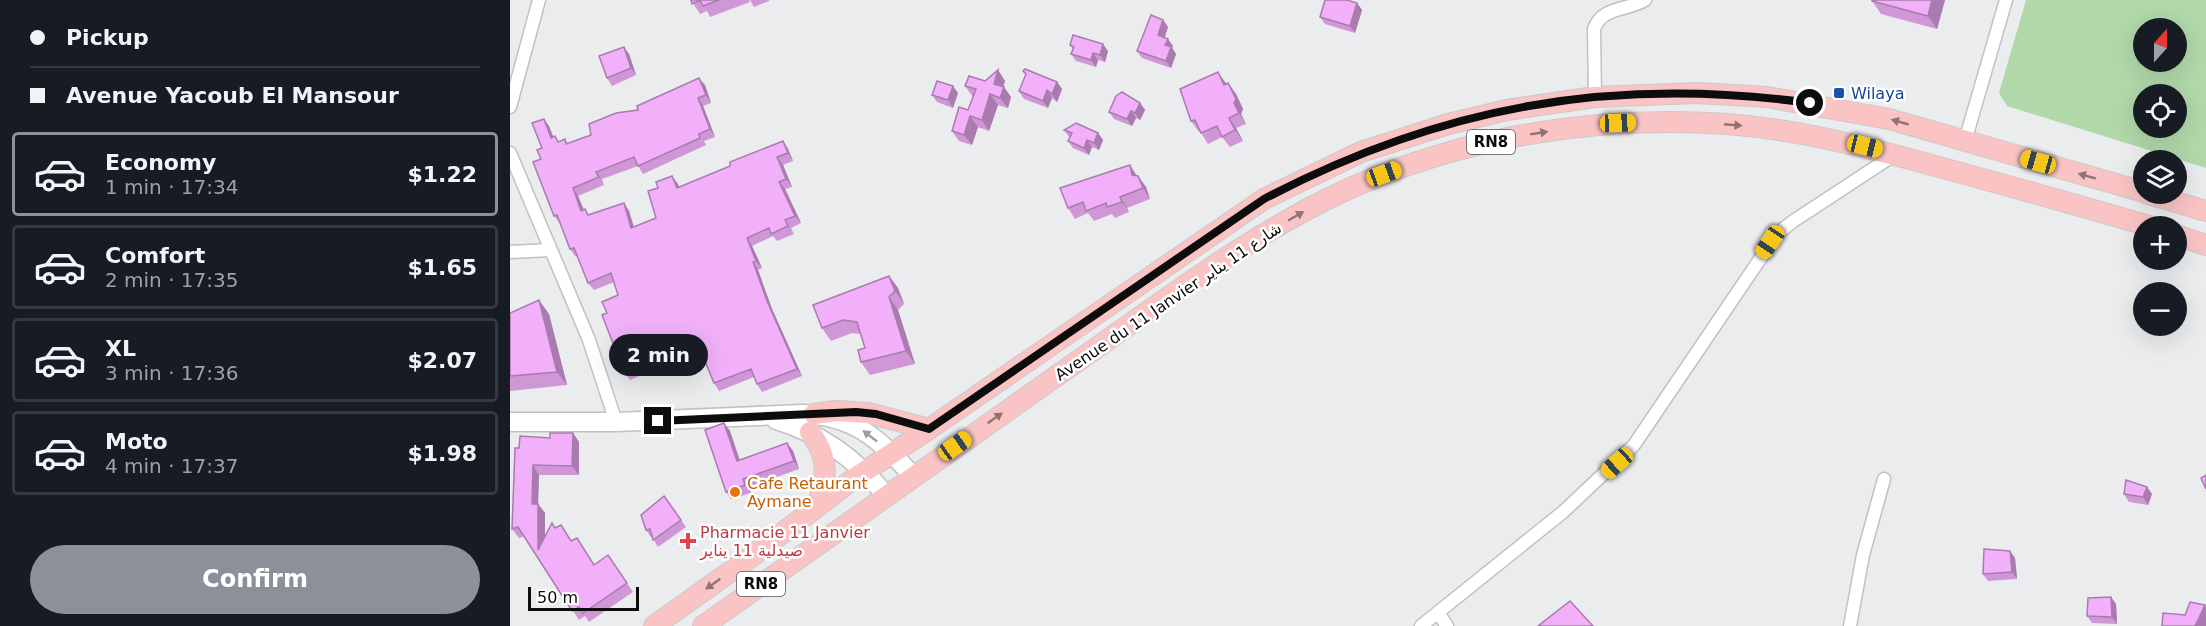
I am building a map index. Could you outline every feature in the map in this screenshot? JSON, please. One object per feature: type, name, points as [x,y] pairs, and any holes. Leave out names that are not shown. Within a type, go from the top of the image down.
[{"type":"main road","name":"Avenue du 11 Janvier شارع 11 يناير","points":[[654,626],[755,554],[818,503],[1264,199],[1319,170],[1374,147],[1448,124],[1507,110],[1595,97],[1697,93],[1767,97],[1850,110],[2133,189]]},
{"type":"main road","name":"Avenue du 11 Janvier شارع 11 يناير","points":[[703,626],[913,476],[1254,240],[1348,190],[1433,157],[1485,143],[1563,129],[1671,122],[1729,124],[1787,131],[1895,154],[2133,221]]},
{"type":"main road","points":[[2182,204],[2206,211]]},
{"type":"main road","points":[[2187,239],[2206,245]]},
{"type":"main road","points":[[812,423],[836,411],[868,413],[929,429]]},
{"type":"main road","points":[[510,422],[616,422],[765,417],[812,423],[834,416],[852,423],[891,453],[913,476]]},
{"type":"main road","points":[[812,423],[833,445],[865,471],[886,495]]},
{"type":"main road","points":[[812,423],[826,463],[825,479],[818,503]]},
{"type":"street","points":[[510,107],[540,0]]},
{"type":"street","points":[[1595,97],[1594,29],[1596,22],[1605,13],[1645,0]]},
{"type":"street","points":[[1965,141],[2006,0]]},
{"type":"street","points":[[510,153],[589,340],[616,422]]},
{"type":"street","points":[[1421,626],[1563,512],[1634,445],[1777,234],[1791,222],[1895,154]]},
{"type":"street","points":[[510,252],[550,250]]},
{"type":"street","points":[[1850,626],[1863,555],[1884,479]]},
{"type":"street","points":[[1438,613],[1447,626]]},
{"type":"green space","points":[[2026,0],[2206,0],[2206,168],[2187,162],[2187,150],[2148,150],[2007,106],[1999,93]]},
{"type":"building","points":[[700,0],[719,0],[703,6]]},
{"type":"building","points":[[1325,0],[1347,0],[1357,3],[1350,26],[1320,17]]},
{"type":"building","points":[[1872,0],[1932,0],[1928,16]]},
{"type":"building","points":[[1151,15],[1163,20],[1158,35],[1168,39],[1165,45],[1171,47],[1166,61],[1137,51]]},
{"type":"building","points":[[1073,35],[1103,44],[1100,55],[1093,53],[1091,60],[1071,54],[1074,47],[1070,45]]},
{"type":"building","points":[[624,47],[631,68],[607,78],[599,56]]},
{"type":"building","points":[[1025,69],[1057,82],[1052,94],[1047,90],[1043,101],[1019,91],[1026,74],[1023,71]]},
{"type":"building","points":[[998,70],[994,84],[1004,87],[1000,98],[990,94],[982,120],[970,116],[964,135],[952,131],[959,107],[968,110],[976,89],[965,86],[969,76],[985,81]]},
{"type":"building","points":[[1218,72],[1224,85],[1228,83],[1236,99],[1234,103],[1239,113],[1229,118],[1235,130],[1222,137],[1217,126],[1201,133],[1195,120],[1191,121],[1180,89]]},
{"type":"building","points":[[699,78],[706,95],[698,98],[710,129],[699,134],[700,138],[638,166],[634,157],[596,172],[599,177],[573,188],[581,211],[585,209],[588,215],[624,203],[631,228],[656,218],[648,191],[658,188],[656,182],[672,176],[677,188],[730,166],[730,162],[783,141],[788,153],[777,157],[786,179],[779,182],[795,216],[785,220],[788,226],[771,234],[769,228],[747,238],[767,301],[797,369],[757,384],[751,369],[714,383],[695,337],[654,350],[658,358],[624,372],[602,315],[607,313],[602,302],[618,295],[611,273],[588,283],[574,248],[570,249],[557,215],[554,216],[533,162],[541,159],[537,150],[542,148],[532,123],[544,119],[551,138],[555,136],[558,142],[565,139],[566,144],[591,135],[589,124],[616,113],[638,110],[637,106]]},
{"type":"building","points":[[937,81],[953,86],[948,100],[932,95]]},
{"type":"building","points":[[1122,92],[1140,103],[1135,113],[1131,111],[1127,119],[1109,112],[1116,96]]},
{"type":"building","points":[[1076,123],[1098,133],[1094,143],[1087,140],[1084,148],[1068,141],[1072,133],[1064,130]]},
{"type":"building","points":[[1130,165],[1132,175],[1138,176],[1143,188],[1120,197],[1122,202],[1107,207],[1106,203],[1086,211],[1083,202],[1068,208],[1060,188]]},
{"type":"building","points":[[889,276],[895,291],[889,297],[906,351],[861,362],[858,350],[865,348],[857,322],[843,320],[822,328],[813,305]]},
{"type":"building","points":[[539,300],[557,372],[510,376],[510,313]]},
{"type":"building","points":[[724,423],[737,461],[787,443],[794,461],[743,479],[745,485],[726,492],[705,430]]},
{"type":"building","points":[[550,433],[573,433],[572,466],[533,465],[532,504],[538,504],[538,550],[552,523],[555,528],[561,525],[571,541],[577,538],[594,565],[608,555],[627,583],[583,613],[579,607],[572,611],[518,527],[512,529],[515,448],[519,448],[520,436],[550,438]]},
{"type":"building","points":[[2206,475],[2206,489],[2201,478]]},
{"type":"building","points":[[2126,480],[2147,487],[2143,497],[2124,494]]},
{"type":"building","points":[[664,496],[681,520],[653,540],[650,529],[646,530],[641,515]]},
{"type":"building","points":[[1984,549],[2010,551],[2012,572],[1983,574]]},
{"type":"building","points":[[2111,597],[2112,617],[2087,616],[2088,598]]},
{"type":"building","points":[[1570,601],[1593,626],[1538,626]]},
{"type":"building","points":[[2190,602],[2205,605],[2195,626],[2162,626],[2163,613],[2185,615]]},
{"type":"place","name":"Wilaya","points":[[1839,93]]},
{"type":"place","name":"Cafe Retaurant Aymane","points":[[735,492]]},
{"type":"place","name":"Pharmacie 11 Janvier صيدلية 11 يناير","points":[[688,541]]},
{"type":"route","points":[[658,421],[765,417],[836,411],[876,414],[914,427],[929,429],[1264,199],[1319,170],[1374,147],[1448,124],[1507,110],[1595,97],[1669,93],[1734,94],[1810,103]]}]
